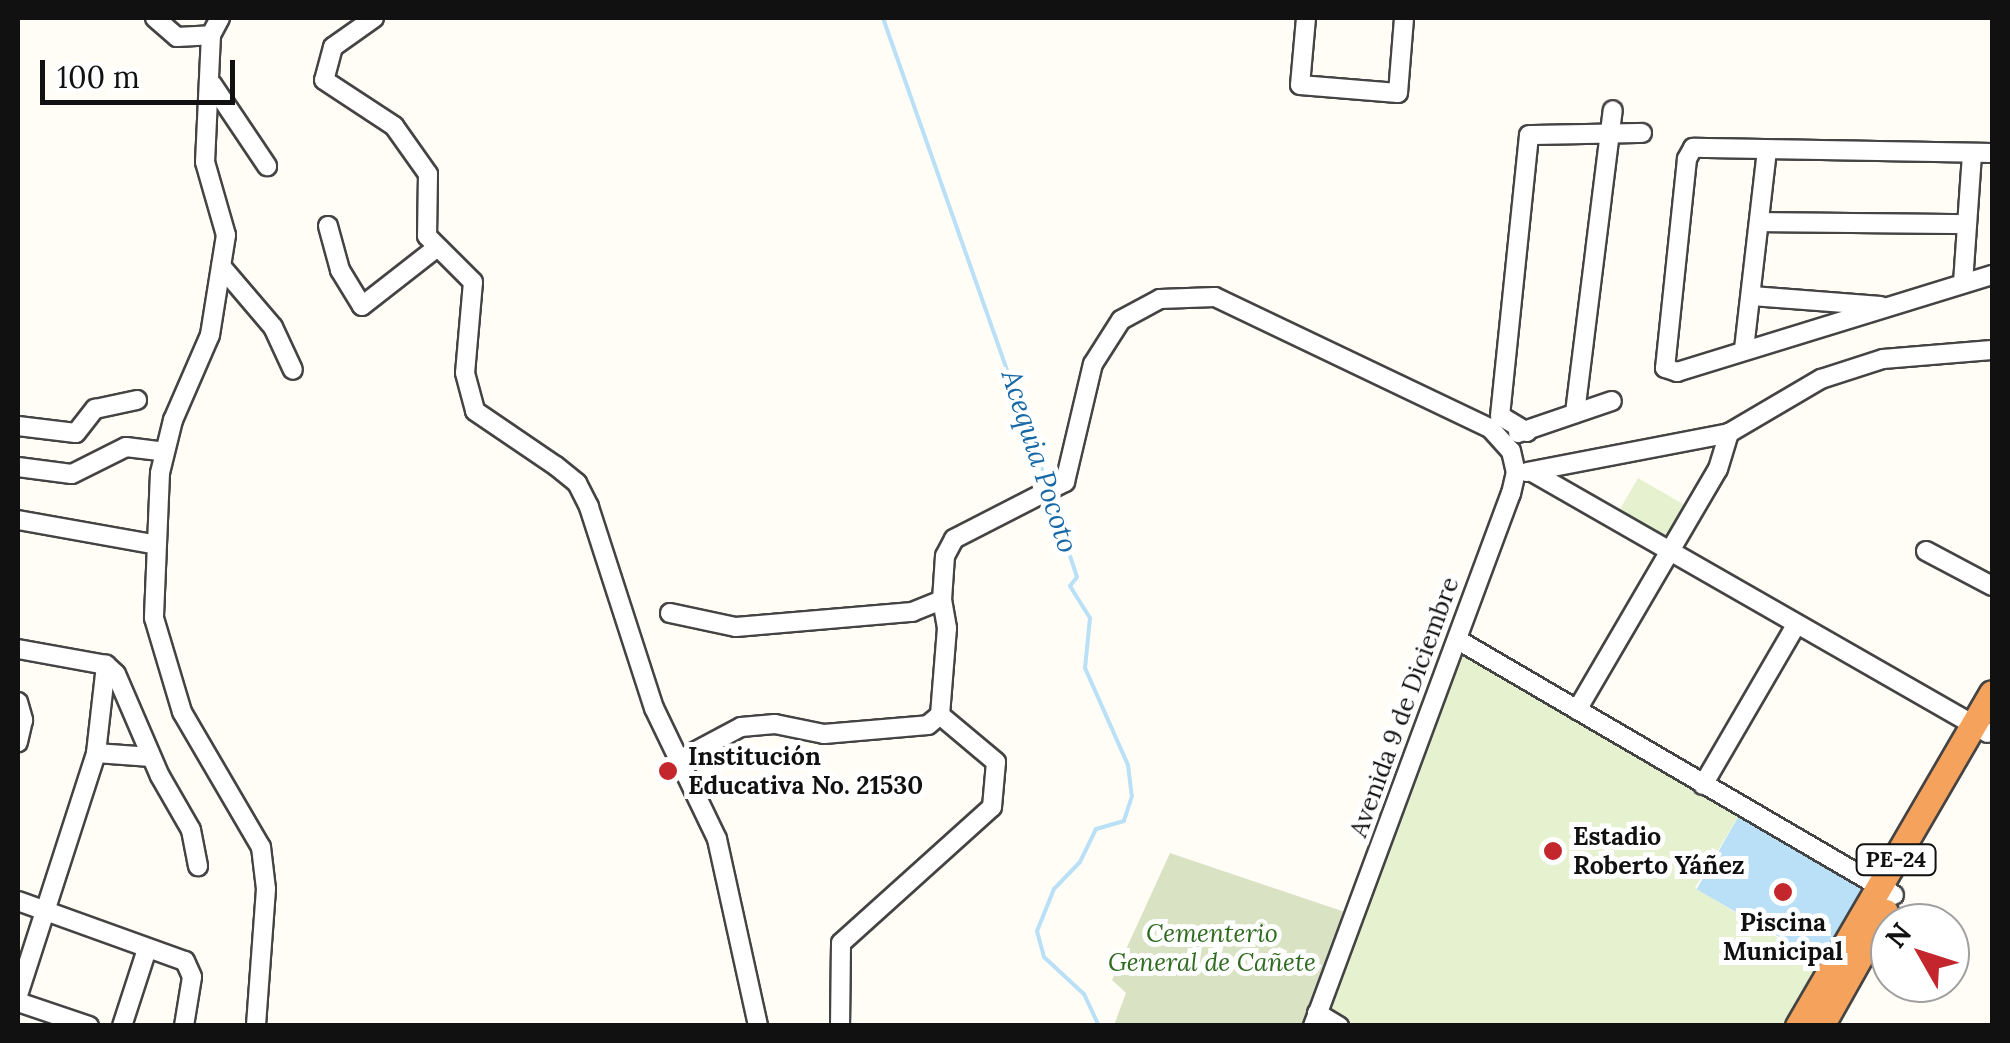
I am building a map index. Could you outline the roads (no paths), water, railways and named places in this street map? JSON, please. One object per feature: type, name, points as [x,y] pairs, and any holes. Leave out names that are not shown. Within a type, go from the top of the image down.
[{"type":"highway","name":"PE-24","points":[[1798,1026],[1887,892],[1985,727],[1992,694]]},
{"type":"highway","name":"PE-24","points":[[1821,1026],[1887,892]]},
{"type":"street","points":[[155,18],[177,38],[211,35]]},
{"type":"street","points":[[220,18],[211,35],[212,84],[205,162],[226,235],[210,335],[164,452],[153,544],[154,618],[182,712],[260,847],[266,889],[256,1026]]},
{"type":"street","points":[[374,18],[333,47],[321,72],[394,126],[428,174],[428,236],[435,249],[473,282],[465,372],[475,411],[577,483],[654,708],[683,758],[722,855],[758,1026]]},
{"type":"street","points":[[1306,18],[1300,86],[1398,93],[1404,18]]},
{"type":"street","points":[[212,84],[267,166]]},
{"type":"street","points":[[1575,413],[1613,110]]},
{"type":"street","points":[[1527,432],[1500,416],[1529,135],[1608,137],[1642,133]]},
{"type":"street","points":[[1992,153],[1702,146],[1689,152],[1662,358],[1665,368],[1677,372],[1992,275]]},
{"type":"street","points":[[1744,349],[1762,222],[1767,149]]},
{"type":"street","points":[[1963,283],[1972,153]]},
{"type":"street","points":[[1762,222],[1967,224]]},
{"type":"street","points":[[328,226],[340,270],[362,306],[435,249]]},
{"type":"street","points":[[221,266],[274,327],[293,370]]},
{"type":"street","points":[[1752,296],[1882,306]]},
{"type":"street","points":[[940,715],[947,628],[942,600],[945,556],[954,540],[1049,492],[1066,478],[1094,364],[1121,320],[1160,299],[1216,298],[1476,420],[1503,437],[1524,472],[1985,727]]},
{"type":"street","points":[[1524,472],[1729,433],[1774,402],[1852,369],[1909,354],[1974,356],[1992,350]]},
{"type":"street","points":[[18,426],[76,433],[95,409],[137,400]]},
{"type":"street","points":[[1503,437],[1612,402]]},
{"type":"street","points":[[1576,710],[1718,468],[1729,433]]},
{"type":"street","points":[[18,467],[72,474],[126,447],[164,452]]},
{"type":"street","name":"Avenida 9 de Diciembre","points":[[1315,1019],[1524,472]]},
{"type":"street","points":[[18,520],[153,544]]},
{"type":"street","points":[[1926,552],[1992,586]]},
{"type":"street","points":[[670,613],[736,627],[912,612],[942,600]]},
{"type":"street","points":[[1704,785],[1796,624]]},
{"type":"street","points":[[1458,640],[1887,892]]},
{"type":"street","points":[[18,649],[106,664],[122,682],[151,757],[191,830],[198,866]]},
{"type":"street","points":[[89,1026],[18,998],[96,753],[106,664]]},
{"type":"street","points":[[18,702],[24,720],[18,742]]},
{"type":"street","points":[[683,758],[740,727],[775,724],[800,734],[916,730],[940,715]]},
{"type":"street","points":[[840,1026],[842,944],[992,807],[996,762],[940,715]]},
{"type":"street","points":[[96,753],[151,757]]},
{"type":"street","points":[[18,901],[147,948],[191,969],[184,1026]]},
{"type":"street","points":[[122,1026],[147,948]]},
{"type":"street","points":[[1315,1019],[1339,1026]]},
{"type":"water","name":"Piscina Municipal","points":[[1740,814],[1866,887],[1823,962],[1696,889]]},
{"type":"waterway","name":"Acequia Pocoto","points":[[883,18],[1047,484]]},
{"type":"waterway","name":"Acequia Pocoto","points":[[1051,498],[1077,577],[1070,586],[1090,618],[1085,668],[1128,765],[1132,796],[1124,821],[1096,829],[1080,862],[1054,889],[1037,931],[1044,957],[1084,994],[1099,1026]]},
{"type":"place","name":"Institución Educativa No. 21530","points":[[668,771]]},
{"type":"place","name":"Estadio Roberto Yáñez","points":[[1553,851]]},
{"type":"place","name":"Piscina Municipal","points":[[1783,892]]},
{"type":"park label","name":"Cementerio General de Cañete","points":[[1212,948]]}]
